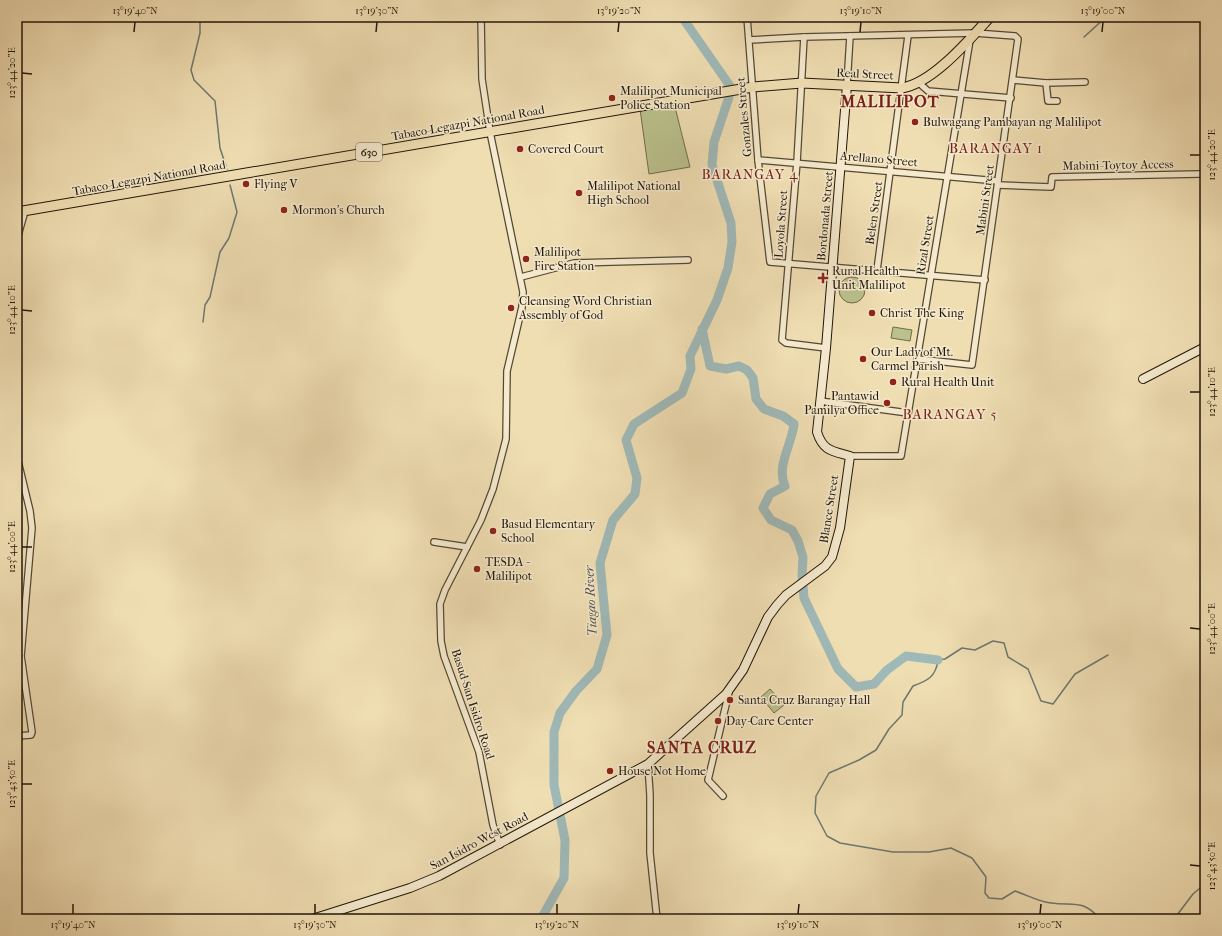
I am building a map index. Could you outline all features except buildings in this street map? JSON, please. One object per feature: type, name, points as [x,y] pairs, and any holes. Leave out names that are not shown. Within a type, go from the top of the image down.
[{"type":"main road","name":"630","points":[[973,36],[990,17]]},
{"type":"main road","name":"Real Street","points":[[734,90],[802,83],[902,88],[919,83],[943,64],[973,36]]},
{"type":"main road","name":"Tabaco-Legazpi National Road","points":[[21,211],[734,90]]},
{"type":"street","name":"Basud-San Isidro Road","points":[[481,17],[482,79],[490,132],[521,278],[522,307],[509,360],[506,383],[506,439],[489,501],[442,596],[440,604],[441,641],[448,671],[468,718],[479,752],[493,824],[500,845]]},
{"type":"street","name":"Gonzales Street","points":[[747,17],[758,160],[770,262],[789,263]]},
{"type":"street","points":[[749,40],[850,36],[973,36]]},
{"type":"street","points":[[847,85],[850,36]]},
{"type":"street","name":"Belen Street","points":[[877,270],[892,170],[908,36]]},
{"type":"street","name":"Mabini Street","points":[[918,359],[972,365],[1011,98],[1018,39],[1016,36],[973,36]]},
{"type":"street","name":"Rizal Street","points":[[850,456],[901,456],[961,94],[973,36]]},
{"type":"street","name":"Loyola Street","points":[[804,37],[797,162],[782,340],[786,343],[826,348]]},
{"type":"street","points":[[1013,80],[1086,82]]},
{"type":"street","points":[[1046,82],[1048,101],[1057,101]]},
{"type":"street","points":[[919,83],[928,91],[1011,98]]},
{"type":"street","name":"Bordonada Street","points":[[847,85],[826,348],[817,432],[820,443],[835,452],[850,456]]},
{"type":"street","name":"Arellano Street","points":[[758,160],[892,170],[998,183]]},
{"type":"street","name":"Mabini-Toytoy Access","points":[[998,183],[1050,187],[1052,177],[1199,174]]},
{"type":"street","points":[[17,239],[21,211]]},
{"type":"street","points":[[521,278],[574,263],[688,260]]},
{"type":"street","points":[[789,263],[985,280]]},
{"type":"street","points":[[17,324],[17,342]]},
{"type":"street","points":[[1143,379],[1205,347]]},
{"type":"street","points":[[820,401],[908,413]]},
{"type":"street","name":"Blance Street","points":[[729,690],[743,670],[768,616],[786,595],[825,566],[832,557],[837,545],[850,456]]},
{"type":"street","points":[[17,457],[30,511],[32,528],[21,656],[32,732],[31,735],[17,736]]},
{"type":"street","points":[[434,542],[467,547]]},
{"type":"street","points":[[724,796],[708,780],[729,690]]},
{"type":"street","name":"San Isidro West Road","points":[[312,919],[410,888],[439,876],[500,845],[648,764],[729,690]]},
{"type":"street","points":[[648,764],[650,794],[650,853],[657,919]]},
{"type":"green space","points":[[674,103],[690,167],[649,174],[640,109]]},
{"type":"green space","points":[[852,277],[861,281],[865,290],[861,299],[852,303],[843,299],[839,290],[843,281]]},
{"type":"green space","points":[[893,327],[912,330],[910,341],[891,338]]},
{"type":"green space","points":[[770,689],[784,705],[774,713],[761,697]]},
{"type":"waterway","points":[[200,17],[200,33],[191,70],[194,80],[215,101],[220,148],[227,169]]},
{"type":"waterway","name":"Tiagao River","points":[[541,919],[564,878],[565,840],[554,785],[554,732],[560,713],[576,691],[597,669],[607,635],[600,563],[613,520],[635,494],[637,478],[626,440],[634,424],[682,393],[691,369],[690,356],[717,300],[728,268],[732,242],[731,223],[712,165],[714,142],[729,97],[730,86],[682,17]]},
{"type":"waterway","points":[[1084,37],[1106,17]]},
{"type":"waterway","points":[[203,322],[205,305],[210,297],[220,252],[229,238],[237,212],[230,185]]},
{"type":"waterway","points":[[702,329],[710,366],[726,369],[739,366],[747,370],[753,378],[756,399],[764,409],[783,416],[794,424],[793,432],[783,463],[782,471],[785,486],[770,494],[763,508],[771,520],[792,530],[798,541],[803,557],[802,575],[804,598],[838,669],[856,687],[874,684],[887,670],[906,656],[938,660]]},
{"type":"waterway","points":[[1100,919],[1088,908],[1083,906],[1046,902],[1015,891],[1002,899],[989,898],[985,893],[986,877],[972,858],[951,848],[929,852],[893,852],[840,843],[827,836],[815,813],[816,796],[829,773],[859,760],[876,750],[889,729],[902,715],[903,702],[913,686],[930,678],[935,671],[938,660],[945,659],[962,648],[975,650],[993,641],[1004,643],[1008,657],[1028,669],[1041,701],[1053,704],[1075,674],[1108,655]]},
{"type":"waterway","points":[[1174,919],[1193,894],[1205,884]]},
{"type":"place","name":"Malilipot Municipal Police Station","points":[[612,98]]},
{"type":"place","name":"Bulwagang Pambayan ng Malilipot","points":[[915,122]]},
{"type":"place","name":"Covered Court","points":[[520,149]]},
{"type":"place","name":"Flying V","points":[[246,184]]},
{"type":"place","name":"Malilipot National High School","points":[[579,193]]},
{"type":"place","name":"Mormon's Church","points":[[284,210]]},
{"type":"place","name":"Malilipot Fire Station","points":[[526,259]]},
{"type":"place","name":"Rural Health Unit Malilipot","points":[[823,278]]},
{"type":"place","name":"Cleansing Word Christian Assembly of God","points":[[511,308]]},
{"type":"place","name":"Christ The King","points":[[872,313]]},
{"type":"place","name":"Our Lady of Mt. Carmel Parish","points":[[863,359]]},
{"type":"place","name":"Rural Health Unit","points":[[893,382]]},
{"type":"place","name":"Pantawid Pamilya Office","points":[[887,403]]},
{"type":"place","name":"Basud Elementary School","points":[[493,531]]},
{"type":"place","name":"TESDA - Malilipot","points":[[477,569]]},
{"type":"place","name":"Santa Cruz Barangay Hall","points":[[730,700]]},
{"type":"place","name":"Day-Care Center","points":[[718,721]]},
{"type":"place","name":"House Not Home","points":[[610,771]]},
{"type":"district","name":"MALILIPOT","points":[[890,101]]},
{"type":"district","name":"BARANGAY 1","points":[[996,148]]},
{"type":"district","name":"BARANGAY 4","points":[[750,174]]},
{"type":"district","name":"BARANGAY 5","points":[[950,414]]},
{"type":"district","name":"SANTA CRUZ","points":[[702,747]]}]
